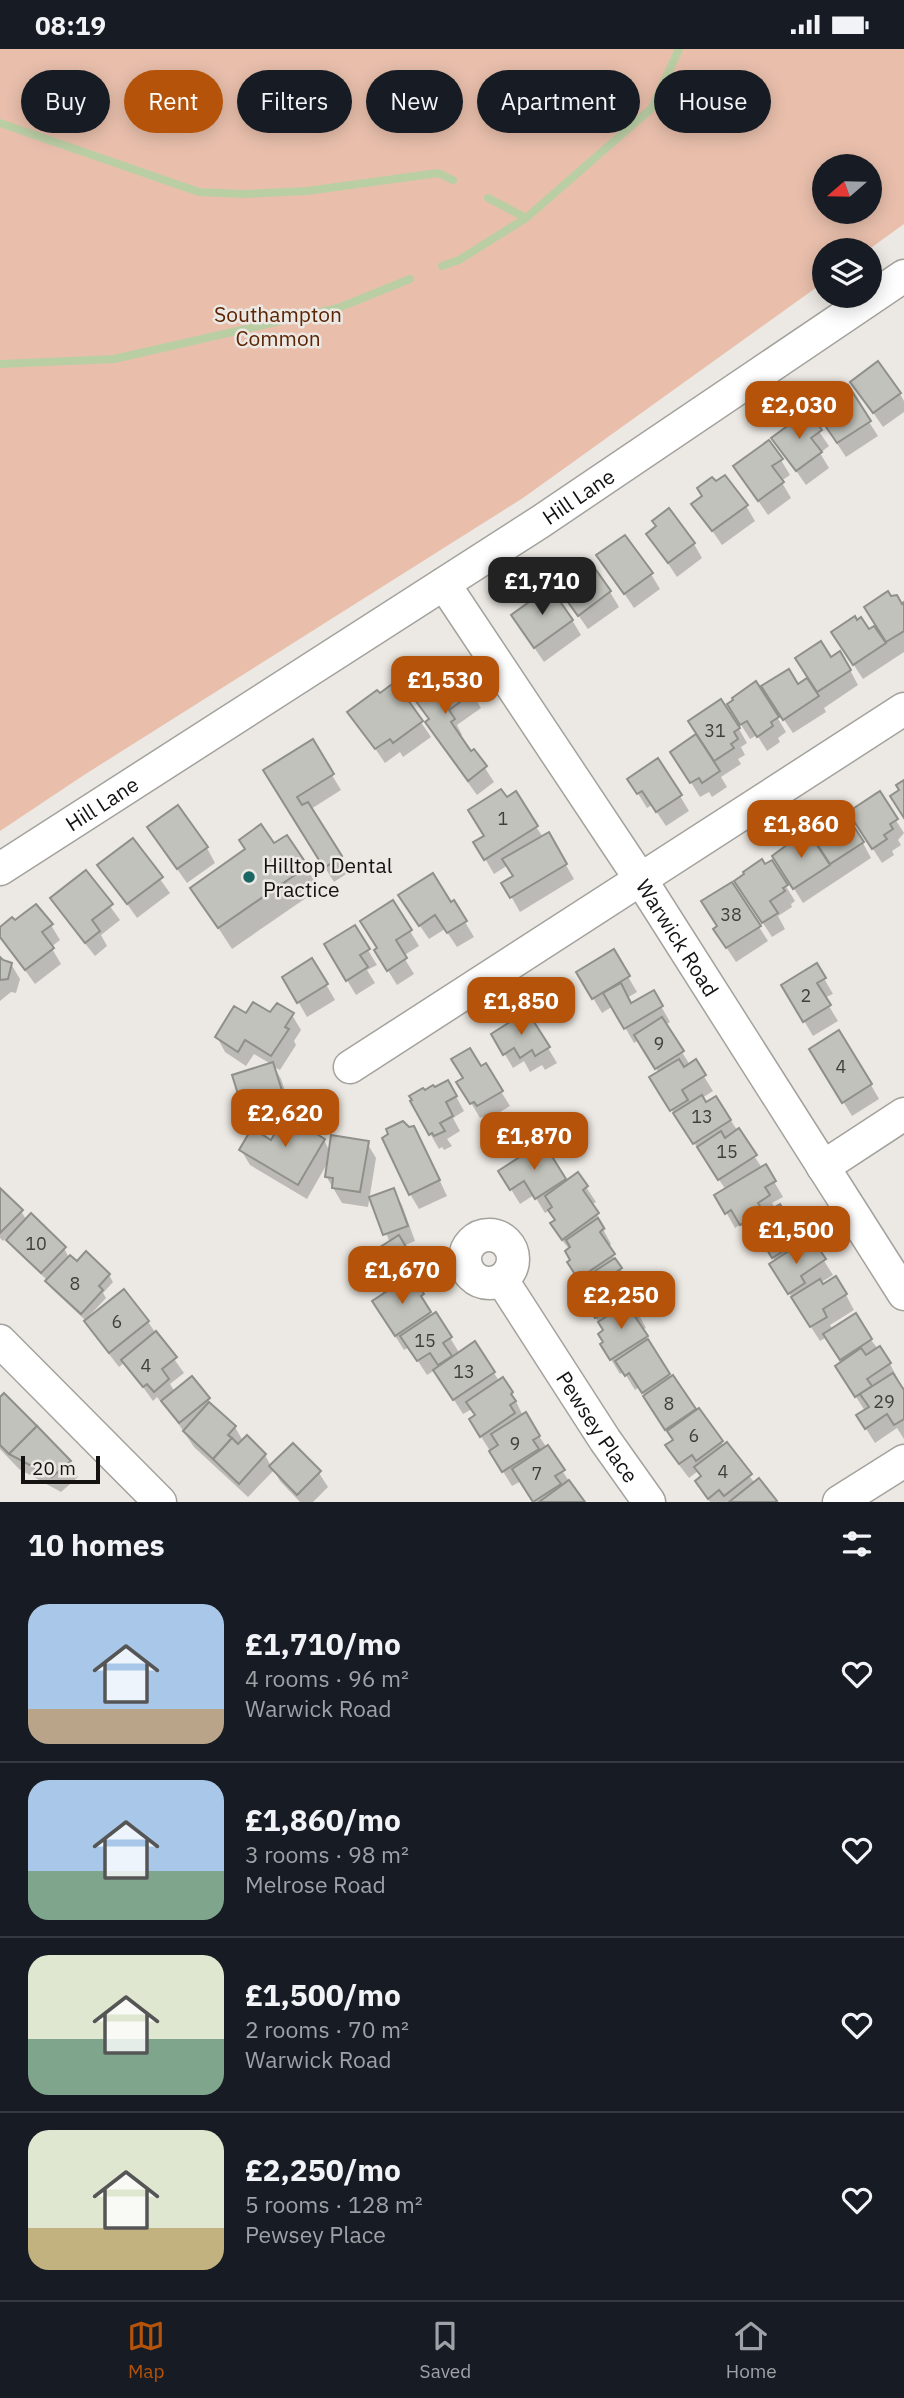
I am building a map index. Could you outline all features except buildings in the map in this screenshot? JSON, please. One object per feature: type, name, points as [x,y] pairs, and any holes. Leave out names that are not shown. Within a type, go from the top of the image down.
[{"type":"street","name":"Hill Lane","points":[[0,869],[551,515],[904,277]]},
{"type":"street","name":"Warwick Road","points":[[444,584],[641,880],[904,1294]]},
{"type":"street","points":[[350,1067],[904,709]]},
{"type":"street","points":[[823,1167],[904,1114]]},
{"type":"street","name":"Pewsey Place","points":[[502,1280],[604,1440],[649,1502]]},
{"type":"street","points":[[0,1341],[160,1502]]},
{"type":"street","points":[[839,1502],[902,1465]]},
{"type":"green space","name":"Southampton Common","points":[[0,49],[904,49],[904,224],[882,240],[812,238],[812,291],[523,498],[84,775],[0,831]]},
{"type":"waterway","points":[[488,198],[526,218],[652,108],[679,49]]},
{"type":"waterway","points":[[0,123],[199,192],[244,194],[307,191],[438,173],[453,180]]},
{"type":"waterway","points":[[442,266],[459,260],[526,218]]},
{"type":"waterway","points":[[0,364],[114,359],[338,308],[410,279]]},
{"type":"place","name":"Hilltop Dental Practice","points":[[249,877]]}]
